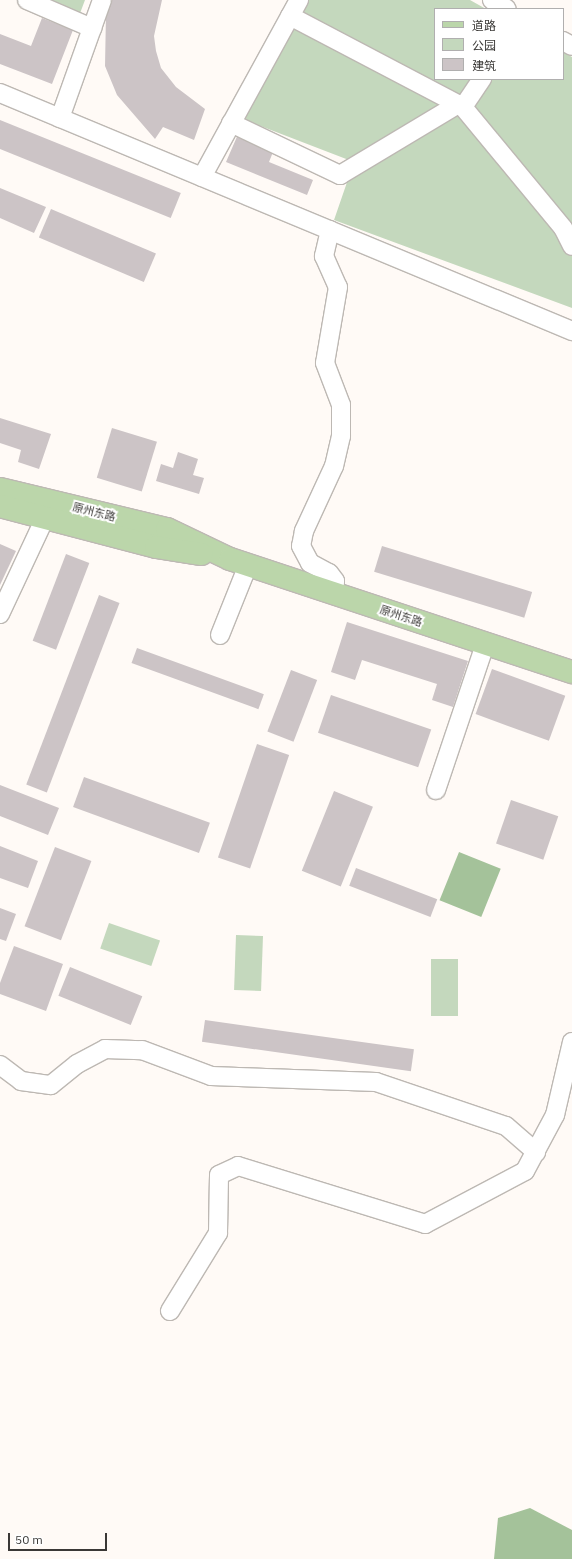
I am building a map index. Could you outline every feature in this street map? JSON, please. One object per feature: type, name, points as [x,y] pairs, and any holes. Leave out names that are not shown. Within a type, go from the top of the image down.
[{"type":"main road","name":"原州东路","points":[[0,489],[167,530],[239,562],[572,672]]},
{"type":"main road","name":"原州东路","points":[[0,506],[156,547],[239,562]]},
{"type":"street","points":[[27,0],[92,28]]},
{"type":"street","points":[[60,118],[102,0]]},
{"type":"street","points":[[202,177],[299,0]]},
{"type":"street","points":[[492,0],[506,8]]},
{"type":"street","points":[[290,16],[461,105],[563,228],[572,246]]},
{"type":"street","points":[[232,123],[340,175],[461,105],[481,80]]},
{"type":"street","points":[[0,93],[572,332]]},
{"type":"street","points":[[330,230],[324,256],[338,287],[325,363],[341,405],[341,436],[334,466],[304,531],[301,546],[310,563],[329,573],[335,581],[334,593]]},
{"type":"street","points":[[0,614],[44,518]]},
{"type":"street","points":[[220,635],[239,562]]},
{"type":"street","points":[[436,790],[485,644]]},
{"type":"street","points":[[170,1311],[218,1233],[219,1175],[238,1166],[425,1224],[525,1171],[555,1115],[572,1042]]},
{"type":"street","points":[[0,1065],[21,1081],[51,1086],[77,1064],[105,1049],[142,1050],[211,1076],[376,1082],[506,1126],[536,1152]]},
{"type":"green space","points":[[42,0],[85,0],[79,16]]},
{"type":"green space","points":[[306,0],[470,0],[484,8],[434,8],[434,80],[564,80],[564,53],[572,57],[572,308],[334,220],[354,162],[242,119]]},
{"type":"green space","points":[[459,852],[501,869],[481,917],[440,900]]},
{"type":"green space","points":[[109,923],[160,941],[151,966],[100,949]]},
{"type":"green space","points":[[236,935],[263,936],[261,991],[234,990]]},
{"type":"green space","points":[[431,959],[458,959],[458,1016],[431,1016]]},
{"type":"green space","points":[[530,1508],[572,1530],[572,1559],[494,1559],[498,1518]]},
{"type":"building","points":[[111,0],[162,0],[154,36],[156,51],[161,68],[176,87],[205,109],[194,140],[163,127],[155,139],[117,95],[105,66],[106,13]]},
{"type":"building","points":[[42,18],[73,30],[52,84],[0,64],[0,34],[31,46]]},
{"type":"building","points":[[0,120],[181,193],[171,218],[0,149]]},
{"type":"building","points":[[239,132],[275,147],[269,162],[313,180],[307,195],[226,162]]},
{"type":"building","points":[[0,188],[46,207],[34,233],[0,218]]},
{"type":"building","points":[[51,209],[156,254],[144,282],[39,238]]},
{"type":"building","points":[[0,418],[51,434],[39,469],[18,462],[21,450],[0,443]]},
{"type":"building","points":[[112,428],[157,442],[142,491],[97,478]]},
{"type":"building","points":[[178,452],[198,459],[193,475],[204,478],[199,494],[156,481],[161,464],[173,468]]},
{"type":"building","points":[[0,544],[16,551],[0,585]]},
{"type":"building","points":[[382,546],[532,592],[524,618],[374,572]]},
{"type":"building","points":[[66,554],[89,563],[56,650],[33,641]]},
{"type":"building","points":[[99,595],[120,603],[47,792],[26,785]]},
{"type":"building","points":[[347,622],[468,661],[453,707],[432,700],[437,684],[362,660],[355,680],[331,672]]},
{"type":"building","points":[[137,648],[264,694],[258,709],[132,663]]},
{"type":"building","points":[[492,669],[565,696],[549,741],[476,714]]},
{"type":"building","points":[[291,670],[317,680],[293,742],[267,732]]},
{"type":"building","points":[[331,695],[431,730],[418,767],[318,733]]},
{"type":"building","points":[[257,744],[289,755],[250,869],[218,857]]},
{"type":"building","points":[[84,777],[210,823],[199,853],[73,807]]},
{"type":"building","points":[[0,785],[59,808],[48,835],[0,816]]},
{"type":"building","points":[[334,791],[373,807],[341,886],[302,871]]},
{"type":"building","points":[[511,800],[558,816],[543,860],[496,843]]},
{"type":"building","points":[[0,846],[38,861],[28,888],[0,878]]},
{"type":"building","points":[[55,847],[91,861],[61,940],[25,926]]},
{"type":"building","points":[[356,868],[437,899],[430,917],[349,886]]},
{"type":"building","points":[[0,908],[16,914],[6,941],[0,939]]},
{"type":"building","points":[[14,946],[63,964],[46,1011],[0,994],[0,983]]},
{"type":"building","points":[[70,967],[142,996],[131,1025],[58,996]]},
{"type":"building","points":[[205,1020],[414,1049],[411,1071],[202,1042]]}]
